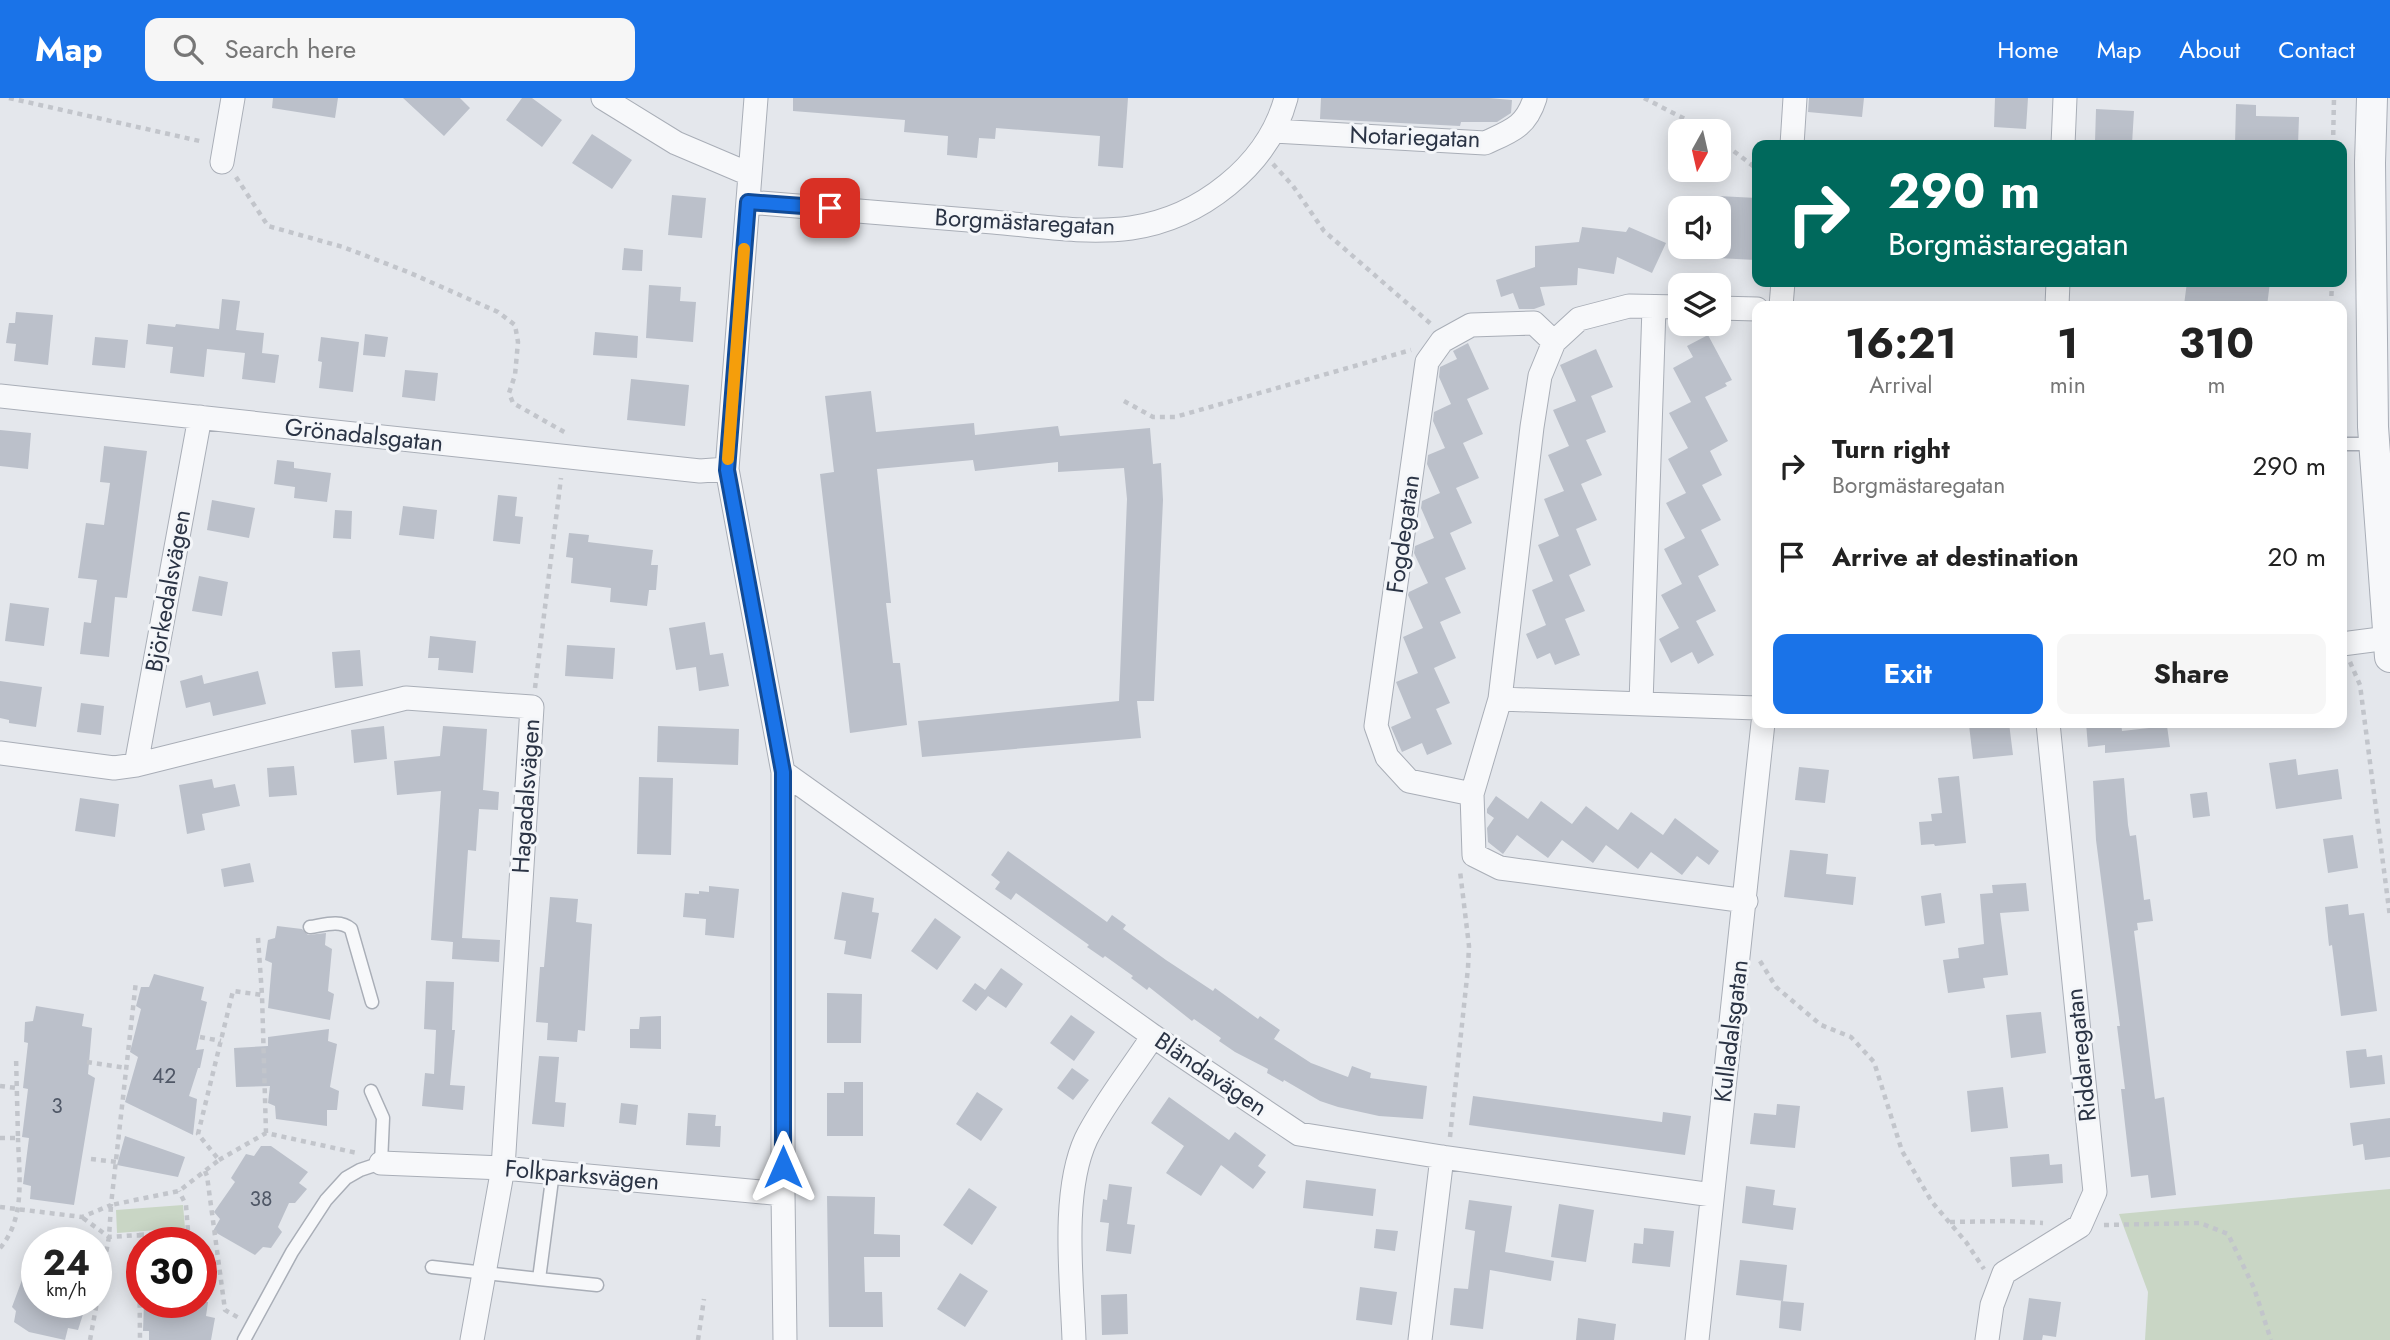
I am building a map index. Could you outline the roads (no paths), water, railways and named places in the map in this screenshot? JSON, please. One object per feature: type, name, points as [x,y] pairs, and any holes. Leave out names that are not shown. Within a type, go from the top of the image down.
[{"type":"street","points":[[224,154],[233,98]]},
{"type":"street","points":[[603,98],[676,143],[749,174]]},
{"type":"street","points":[[756,98],[727,470],[783,772],[785,1340]]},
{"type":"street","name":"Borgmästaregatan","points":[[748,202],[1075,229],[1131,228],[1160,221],[1212,197],[1246,169],[1274,131],[1286,98]]},
{"type":"street","name":"Notariegatan","points":[[1274,131],[1485,143],[1516,129],[1530,114],[1535,98]]},
{"type":"street","points":[[1792,140],[1795,98]]},
{"type":"street","points":[[2063,140],[2064,98]]},
{"type":"street","points":[[2347,649],[2389,647],[2374,444],[2370,163],[2372,98]]},
{"type":"street","points":[[1668,307],[1629,306],[1579,319],[1554,342],[1540,376],[1500,699],[1472,794],[1474,855],[1500,868],[1746,901]]},
{"type":"street","points":[[1641,704],[1654,307]]},
{"type":"street","points":[[1731,308],[1752,309]]},
{"type":"street","name":"Fogdegatan","points":[[1472,794],[1409,781],[1387,757],[1376,726],[1427,362],[1448,337],[1471,325],[1534,323],[1554,342]]},
{"type":"street","name":"Grönadalsgatan","points":[[0,396],[700,471],[727,470]]},
{"type":"street","name":"Björkedalsvägen","points":[[136,765],[200,417]]},
{"type":"street","name":"Hagadalsvägen","points":[[0,753],[114,768],[136,765],[406,698],[532,707],[503,1168],[472,1340]]},
{"type":"street","points":[[1500,699],[1752,708]]},
{"type":"street","name":"Kulladalsgatan","points":[[1697,1340],[1763,728]]},
{"type":"street","name":"Riddaregatan","points":[[1987,1340],[1992,1305],[2004,1273],[2080,1226],[2095,1192],[2049,728]]},
{"type":"street","name":"Bländavägen","points":[[783,772],[1153,1036],[1299,1134],[1445,1158],[1712,1195]]},
{"type":"street","points":[[1074,1340],[1070,1218],[1074,1178],[1086,1140],[1153,1036]]},
{"type":"street","points":[[1420,1340],[1445,1158]]},
{"type":"street","name":"Folkparksvägen","points":[[380,1163],[503,1168],[783,1194]]},
{"type":"lane","points":[[2347,444],[2374,444]]},
{"type":"lane","points":[[310,927],[338,923],[351,929],[372,1002]]},
{"type":"lane","points":[[244,1340],[292,1252],[327,1200],[346,1178],[380,1163],[383,1118],[371,1091]]},
{"type":"lane","points":[[539,1279],[553,1172]]},
{"type":"lane","points":[[432,1267],[597,1285]]}]
